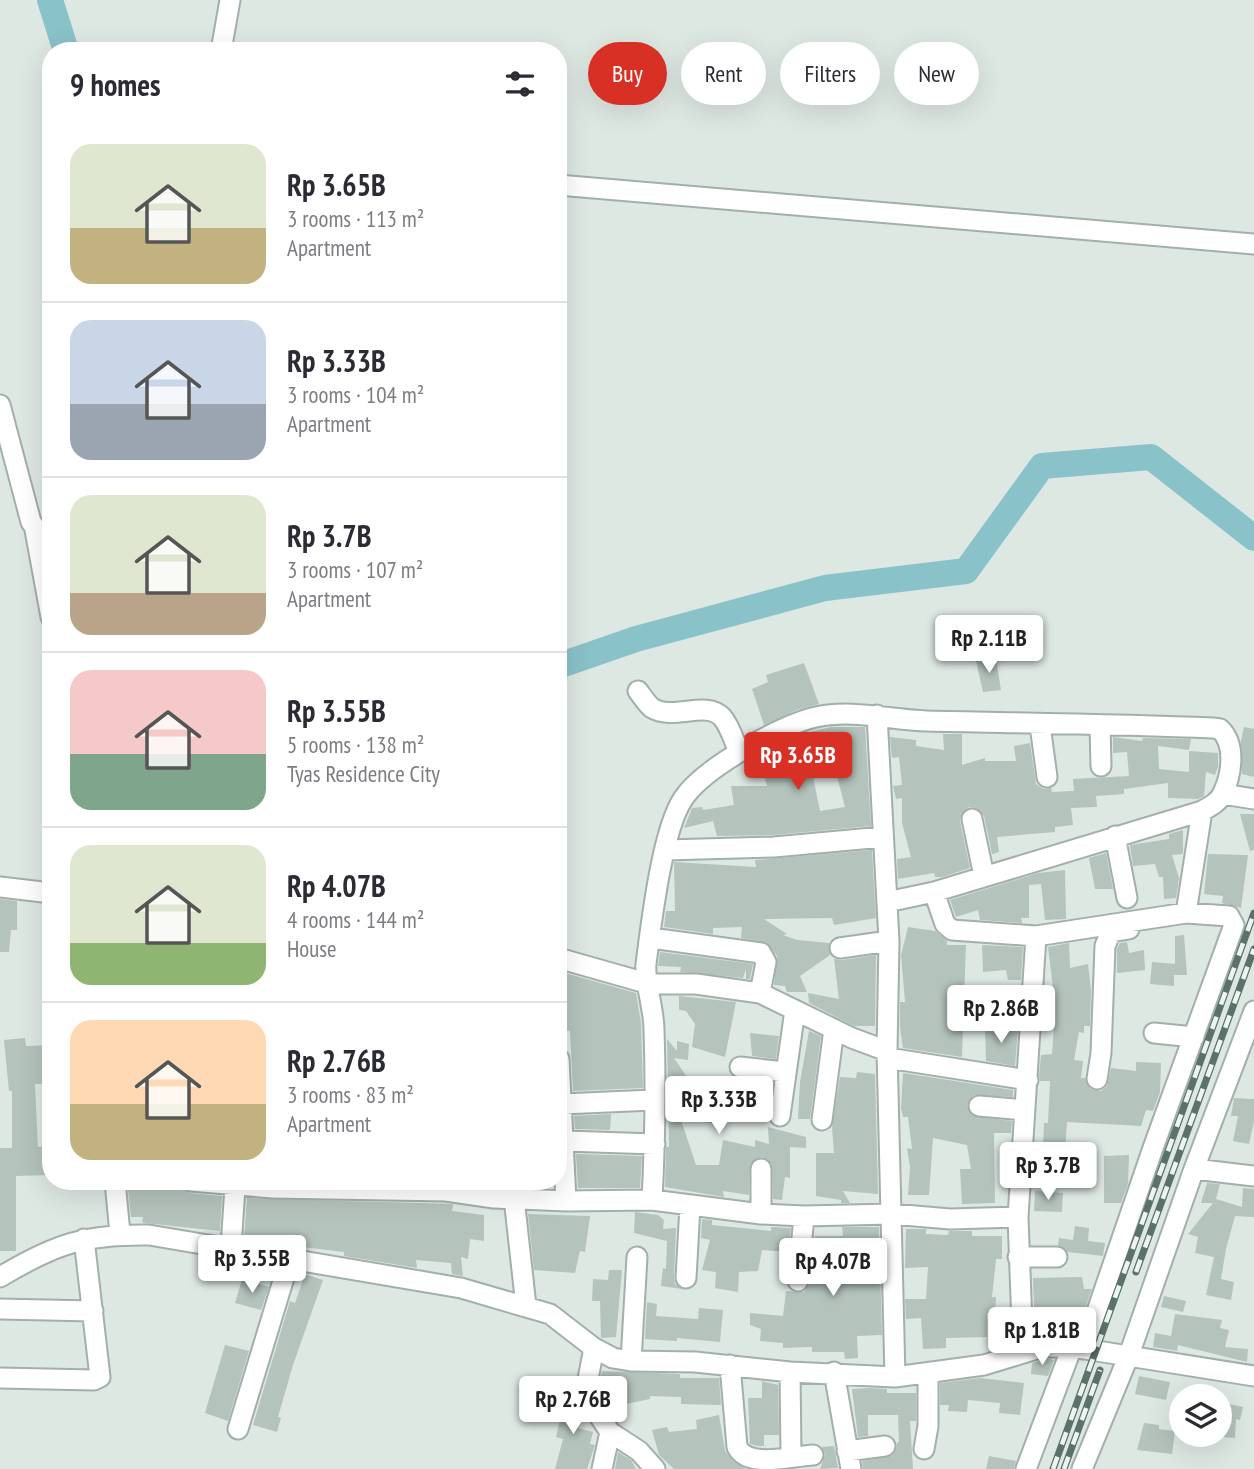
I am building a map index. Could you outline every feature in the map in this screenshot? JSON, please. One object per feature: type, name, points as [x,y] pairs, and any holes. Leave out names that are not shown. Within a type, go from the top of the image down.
[{"type":"street","points":[[223,42],[230,0]]},
{"type":"street","points":[[567,187],[1254,244]]},
{"type":"street","points":[[0,405],[35,530],[42,568]]},
{"type":"street","points":[[35,530],[42,536]]},
{"type":"street","points":[[638,691],[652,708],[680,713],[711,710],[720,715],[739,752]]},
{"type":"street","points":[[652,1200],[654,1030],[648,983],[651,938],[666,850],[678,808],[684,797],[739,752],[797,721],[836,713],[913,720],[1220,729],[1230,741],[1232,752],[1223,794],[1215,804],[1202,811],[934,891],[887,902]]},
{"type":"street","points":[[877,715],[889,941],[888,1054],[895,1377]]},
{"type":"street","points":[[1040,724],[1047,777]]},
{"type":"street","points":[[1100,725],[1101,766]]},
{"type":"street","points":[[1223,794],[1254,799]]},
{"type":"street","points":[[1097,1079],[1101,1053],[1104,957],[1108,936],[1115,930],[1170,926],[1181,914],[1202,811]]},
{"type":"street","points":[[972,819],[984,876]]},
{"type":"street","points":[[1115,836],[1127,898]]},
{"type":"street","points":[[666,850],[774,847],[883,837]]},
{"type":"street","points":[[0,887],[42,892]]},
{"type":"street","points":[[934,891],[945,924],[952,930],[1036,936],[1181,914],[1229,916],[1234,925],[1078,1348],[1026,1469]]},
{"type":"street","points":[[1023,1352],[1018,1217],[1036,936]]},
{"type":"street","points":[[651,938],[761,953],[766,962],[760,993]]},
{"type":"street","points":[[840,948],[889,941]]},
{"type":"street","points":[[567,960],[648,983],[696,984],[760,993],[888,1054],[1028,1080]]},
{"type":"street","points":[[780,1116],[795,1010]]},
{"type":"street","points":[[1082,1469],[1129,1356],[1194,1169],[1249,1042],[1254,1011]]},
{"type":"street","points":[[822,1120],[834,1029]]},
{"type":"street","points":[[1154,1033],[1194,1037]]},
{"type":"street","points":[[740,1067],[785,1072]]},
{"type":"street","points":[[567,1104],[653,1100]]},
{"type":"street","points":[[979,1106],[1025,1110]]},
{"type":"street","points":[[567,1141],[654,1144]]},
{"type":"street","points":[[761,1169],[761,1214]]},
{"type":"street","points":[[1194,1169],[1254,1176]]},
{"type":"street","points":[[116,1190],[120,1234]]},
{"type":"street","points":[[231,1247],[235,1190]]},
{"type":"street","points":[[496,1190],[514,1198],[566,1201],[652,1200],[761,1214],[892,1214],[950,1219],[1018,1217]]},
{"type":"street","points":[[566,1190],[566,1201]]},
{"type":"street","points":[[514,1198],[526,1306]]},
{"type":"street","points":[[686,1278],[690,1206]]},
{"type":"street","points":[[798,1281],[804,1216]]},
{"type":"street","points":[[0,1277],[55,1247],[84,1239],[120,1234],[149,1235],[461,1288],[550,1314],[594,1348],[613,1358],[631,1361],[895,1377],[984,1365],[1043,1348],[1078,1348],[1254,1376]]},
{"type":"street","points":[[0,1378],[94,1380],[100,1377],[84,1239]]},
{"type":"street","points":[[631,1361],[637,1257]]},
{"type":"street","points":[[1018,1257],[1057,1257]]},
{"type":"street","points":[[238,1429],[290,1258]]},
{"type":"street","points":[[0,1309],[93,1311]]},
{"type":"street","points":[[594,1348],[586,1384],[594,1408],[610,1432],[639,1451],[655,1469]]},
{"type":"street","points":[[730,1365],[737,1447],[740,1453],[752,1460],[813,1455]]},
{"type":"street","points":[[790,1372],[792,1456]]},
{"type":"street","points":[[834,1372],[849,1460],[885,1446]]},
{"type":"street","points":[[923,1449],[928,1426],[928,1373]]},
{"type":"street","points":[[602,1469],[610,1432]]},
{"type":"building","points":[[996,659],[1001,690],[983,692],[976,661]]},
{"type":"building","points":[[804,663],[819,704],[797,710],[764,725],[752,689],[768,682],[766,675]]},
{"type":"building","points":[[831,727],[865,727],[871,826],[773,835],[717,836],[713,821],[684,828],[692,808],[702,807],[703,810],[734,805],[731,786],[767,786],[764,775],[812,772],[820,811],[845,807],[832,757],[839,750],[812,749],[762,766],[759,755],[805,733]]},
{"type":"building","points":[[1244,727],[1254,729],[1254,777],[1242,774],[1241,741]]},
{"type":"building","points":[[943,734],[962,734],[962,765],[985,758],[985,761],[1016,761],[1014,746],[1030,743],[1036,784],[1043,789],[1051,788],[1052,792],[1074,791],[1073,779],[1129,776],[1127,752],[1113,753],[1113,737],[1142,741],[1143,738],[1191,739],[1189,750],[1158,746],[1159,769],[1189,772],[1189,751],[1218,753],[1218,767],[1215,775],[1206,772],[1204,796],[1198,799],[1168,798],[1168,783],[1124,789],[1124,794],[1096,796],[1097,807],[1071,808],[1073,825],[1055,827],[1055,832],[997,837],[999,852],[992,854],[984,816],[976,808],[969,807],[961,815],[960,821],[970,868],[942,877],[935,877],[934,873],[898,879],[897,859],[911,857],[902,823],[902,798],[896,799],[893,786],[902,785],[899,757],[892,758],[890,737],[916,740],[916,746],[944,750]]},
{"type":"building","points":[[1240,814],[1254,814],[1254,850],[1250,851]]},
{"type":"building","points":[[1183,830],[1183,854],[1172,855],[1179,878],[1176,898],[1164,899],[1163,877],[1159,877],[1155,864],[1133,866],[1130,845],[1169,839],[1169,834]]},
{"type":"building","points":[[872,850],[876,918],[834,925],[832,918],[764,919],[787,934],[783,935],[797,940],[829,943],[830,955],[800,976],[807,992],[787,992],[785,986],[774,985],[777,956],[767,943],[741,938],[742,927],[713,928],[713,934],[664,927],[666,911],[675,911],[674,862],[756,867],[755,860]]},
{"type":"building","points":[[1106,853],[1113,889],[1095,889],[1089,858]]},
{"type":"building","points":[[1208,854],[1248,855],[1241,908],[1222,903],[1223,896],[1204,894]]},
{"type":"building","points":[[1065,870],[1066,919],[1045,920],[1041,884],[1029,885],[1029,918],[1021,918],[1022,923],[980,920],[978,910],[956,917],[950,900],[1038,873]]},
{"type":"building","points":[[0,899],[17,901],[17,930],[11,930],[9,952],[0,952]]},
{"type":"building","points":[[908,927],[935,931],[947,941],[947,945],[966,945],[962,1057],[903,1048],[900,1002],[905,1002],[901,955]]},
{"type":"building","points":[[1184,935],[1187,975],[1174,975],[1174,986],[1150,984],[1152,962],[1175,964],[1175,936]]},
{"type":"building","points":[[1127,942],[1129,953],[1144,950],[1145,970],[1117,973],[1117,949],[1120,943]]},
{"type":"building","points":[[1069,943],[1070,968],[1088,964],[1091,990],[1090,1026],[1084,1026],[1084,1033],[1079,1032],[1074,1060],[1083,1061],[1081,1078],[1085,1078],[1090,1089],[1101,1091],[1107,1086],[1111,1068],[1136,1071],[1136,1062],[1161,1063],[1160,1092],[1153,1111],[1146,1110],[1141,1126],[1067,1122],[1064,1167],[1033,1167],[1035,1149],[1043,1146],[1044,1123],[1048,1123],[1050,1081],[1040,1081],[1039,1076],[1041,1055],[1052,1054],[1054,1024],[1049,1025],[1047,997],[1054,996],[1048,947]]},
{"type":"building","points":[[982,945],[1023,947],[1021,980],[1008,980],[1006,970],[983,972]]},
{"type":"building","points":[[660,952],[753,964],[750,979],[746,979],[746,969],[743,978],[680,972],[681,967],[658,966]]},
{"type":"building","points":[[876,955],[875,1026],[854,1026],[809,1003],[808,993],[839,999],[834,959]]},
{"type":"building","points":[[567,974],[636,993],[641,1023],[643,1088],[573,1091],[570,1031],[567,1031]]},
{"type":"building","points":[[679,996],[736,1002],[725,1057],[692,1047],[695,1024],[686,1011],[679,1010]]},
{"type":"building","points":[[985,1027],[1018,1028],[1015,1066],[986,1061]]},
{"type":"building","points":[[809,1031],[821,1036],[810,1119],[798,1119],[800,1082]]},
{"type":"building","points":[[750,1033],[779,1036],[776,1059],[752,1056]]},
{"type":"building","points":[[25,1038],[26,1046],[42,1045],[42,1084],[35,1084],[38,1147],[42,1147],[42,1175],[16,1176],[16,1251],[0,1251],[0,1148],[12,1148],[12,1091],[9,1091],[4,1040]]},
{"type":"building","points":[[667,1039],[677,1051],[677,1041],[689,1044],[688,1060],[674,1058],[691,1083],[710,1087],[732,1086],[733,1077],[772,1083],[770,1099],[725,1097],[722,1124],[681,1120],[696,1165],[719,1165],[723,1140],[755,1147],[755,1140],[769,1144],[768,1127],[806,1137],[806,1148],[790,1147],[790,1178],[785,1177],[782,1200],[773,1199],[772,1164],[762,1157],[750,1164],[749,1195],[723,1191],[724,1197],[665,1187],[666,1147],[669,1147]]},
{"type":"building","points":[[857,1072],[875,1074],[878,1194],[843,1191],[850,1203],[841,1203],[841,1200],[816,1196],[816,1153],[834,1153],[832,1128],[840,1077],[856,1078]]},
{"type":"building","points":[[903,1073],[1013,1090],[1013,1097],[974,1095],[967,1104],[973,1116],[1012,1121],[1011,1133],[994,1133],[995,1203],[962,1204],[960,1169],[971,1169],[967,1145],[933,1138],[929,1195],[908,1195],[910,1167],[907,1148],[912,1149],[908,1117],[903,1117],[901,1108]]},
{"type":"building","points":[[1234,1098],[1254,1099],[1254,1121],[1249,1144],[1233,1141],[1238,1116],[1231,1116]]},
{"type":"building","points":[[611,1114],[610,1130],[575,1129],[574,1116]]},
{"type":"building","points":[[576,1154],[642,1156],[640,1188],[578,1188]]},
{"type":"building","points":[[1129,1155],[1128,1184],[1121,1203],[1104,1203],[1104,1156]]},
{"type":"building","points":[[1207,1183],[1220,1184],[1216,1199],[1242,1207],[1243,1188],[1254,1189],[1254,1217],[1235,1216],[1226,1249],[1221,1279],[1234,1282],[1231,1300],[1206,1295],[1214,1257],[1195,1253],[1198,1237],[1188,1234],[1213,1203],[1201,1203]]},
{"type":"building","points":[[128,1190],[184,1190],[222,1196],[220,1231],[145,1223],[142,1222],[143,1217],[131,1217]]},
{"type":"building","points":[[1035,1191],[1063,1193],[1062,1212],[1034,1211]]},
{"type":"building","points":[[247,1198],[453,1204],[452,1211],[484,1215],[484,1241],[470,1239],[468,1259],[461,1257],[463,1276],[452,1274],[451,1263],[416,1260],[417,1268],[344,1256],[344,1252],[261,1242],[244,1238]]},
{"type":"building","points":[[635,1212],[658,1215],[664,1220],[663,1229],[676,1228],[674,1278],[675,1284],[682,1289],[661,1286],[663,1268],[666,1269],[667,1241],[634,1233]]},
{"type":"building","points":[[528,1214],[590,1216],[585,1252],[580,1251],[575,1273],[534,1270]]},
{"type":"building","points":[[702,1219],[712,1220],[712,1225],[771,1231],[771,1227],[791,1228],[788,1252],[762,1250],[758,1271],[739,1272],[738,1292],[715,1288],[716,1272],[702,1270],[710,1240],[701,1238]]},
{"type":"building","points":[[1075,1226],[1089,1228],[1088,1241],[1105,1243],[1103,1256],[1068,1252],[1058,1245],[1059,1238],[1073,1240]]},
{"type":"building","points":[[842,1227],[879,1227],[882,1335],[857,1336],[858,1358],[845,1359],[844,1352],[812,1352],[812,1347],[783,1348],[783,1343],[760,1341],[761,1329],[750,1325],[750,1313],[783,1316],[786,1291],[804,1292],[812,1281],[815,1236],[843,1236]]},
{"type":"building","points":[[906,1229],[926,1229],[926,1234],[948,1235],[949,1231],[972,1231],[972,1236],[1002,1236],[1002,1259],[996,1259],[992,1297],[996,1297],[995,1313],[987,1313],[987,1337],[946,1338],[946,1348],[923,1349],[921,1318],[906,1319],[905,1299],[926,1299],[928,1267],[905,1268]]},
{"type":"building","points":[[609,1270],[622,1270],[616,1337],[601,1338],[600,1301],[592,1301],[593,1279],[608,1280]]},
{"type":"building","points":[[305,1274],[323,1280],[293,1365],[278,1417],[281,1418],[277,1432],[253,1425],[290,1301],[295,1303]]},
{"type":"building","points":[[1082,1277],[1084,1289],[1092,1289],[1083,1314],[1064,1313],[1066,1335],[1035,1337],[1033,1278]]},
{"type":"building","points":[[242,1279],[269,1287],[261,1310],[235,1303]]},
{"type":"building","points":[[1164,1296],[1186,1301],[1183,1312],[1161,1307]]},
{"type":"building","points":[[647,1302],[657,1304],[656,1316],[698,1319],[699,1308],[723,1310],[720,1342],[677,1338],[677,1341],[645,1339]]},
{"type":"building","points":[[1175,1314],[1222,1320],[1220,1328],[1229,1330],[1225,1347],[1248,1349],[1247,1362],[1178,1345],[1177,1351],[1153,1347],[1155,1333],[1171,1336]]},
{"type":"building","points":[[225,1345],[249,1351],[228,1421],[205,1413]]},
{"type":"building","points":[[1054,1360],[1048,1376],[1031,1374],[1032,1363]]},
{"type":"building","points":[[602,1371],[680,1374],[680,1378],[719,1378],[721,1405],[681,1404],[681,1397],[650,1396],[650,1399],[626,1404],[626,1410],[612,1413],[608,1392],[602,1392]]},
{"type":"building","points":[[1139,1376],[1170,1382],[1166,1400],[1135,1394]]},
{"type":"building","points":[[980,1378],[1024,1383],[1020,1415],[999,1413],[1000,1403],[968,1400],[967,1412],[948,1411],[949,1405],[940,1405],[940,1383]]},
{"type":"building","points":[[762,1381],[778,1385],[779,1435],[764,1435],[764,1446],[758,1446],[750,1444],[748,1398],[762,1398]]},
{"type":"building","points":[[567,1388],[576,1390],[581,1408],[578,1428],[593,1432],[590,1444],[595,1445],[587,1469],[555,1469],[563,1439],[556,1437]]},
{"type":"building","points":[[852,1389],[887,1389],[887,1393],[916,1393],[916,1421],[910,1421],[913,1469],[863,1469],[862,1461],[892,1456],[899,1442],[898,1415],[868,1415],[868,1436],[858,1437]]},
{"type":"building","points":[[1232,1405],[1243,1407],[1240,1420],[1236,1419],[1235,1438],[1232,1438]]},
{"type":"building","points":[[719,1415],[725,1451],[734,1462],[746,1469],[674,1469],[659,1455],[652,1430],[667,1427],[669,1432],[697,1429],[696,1420]]},
{"type":"building","points":[[1144,1423],[1159,1425],[1159,1429],[1169,1430],[1172,1454],[1137,1450]]},
{"type":"building","points":[[834,1446],[838,1468],[820,1469],[825,1455],[822,1447]]},
{"type":"building","points":[[618,1452],[631,1460],[636,1469],[615,1469]]},
{"type":"building","points":[[989,1456],[1016,1461],[1014,1469],[986,1469]]},
{"type":"waterway","points":[[50,0],[63,42]]},
{"type":"waterway","points":[[567,663],[636,639],[825,588],[966,571],[1042,466],[1151,457],[1254,538]]},
{"type":"railway","points":[[1053,1469],[1254,913]]},
{"type":"railway","points":[[1136,1272],[1254,949]]},
{"type":"railway","points":[[1064,1469],[1100,1370]]}]
